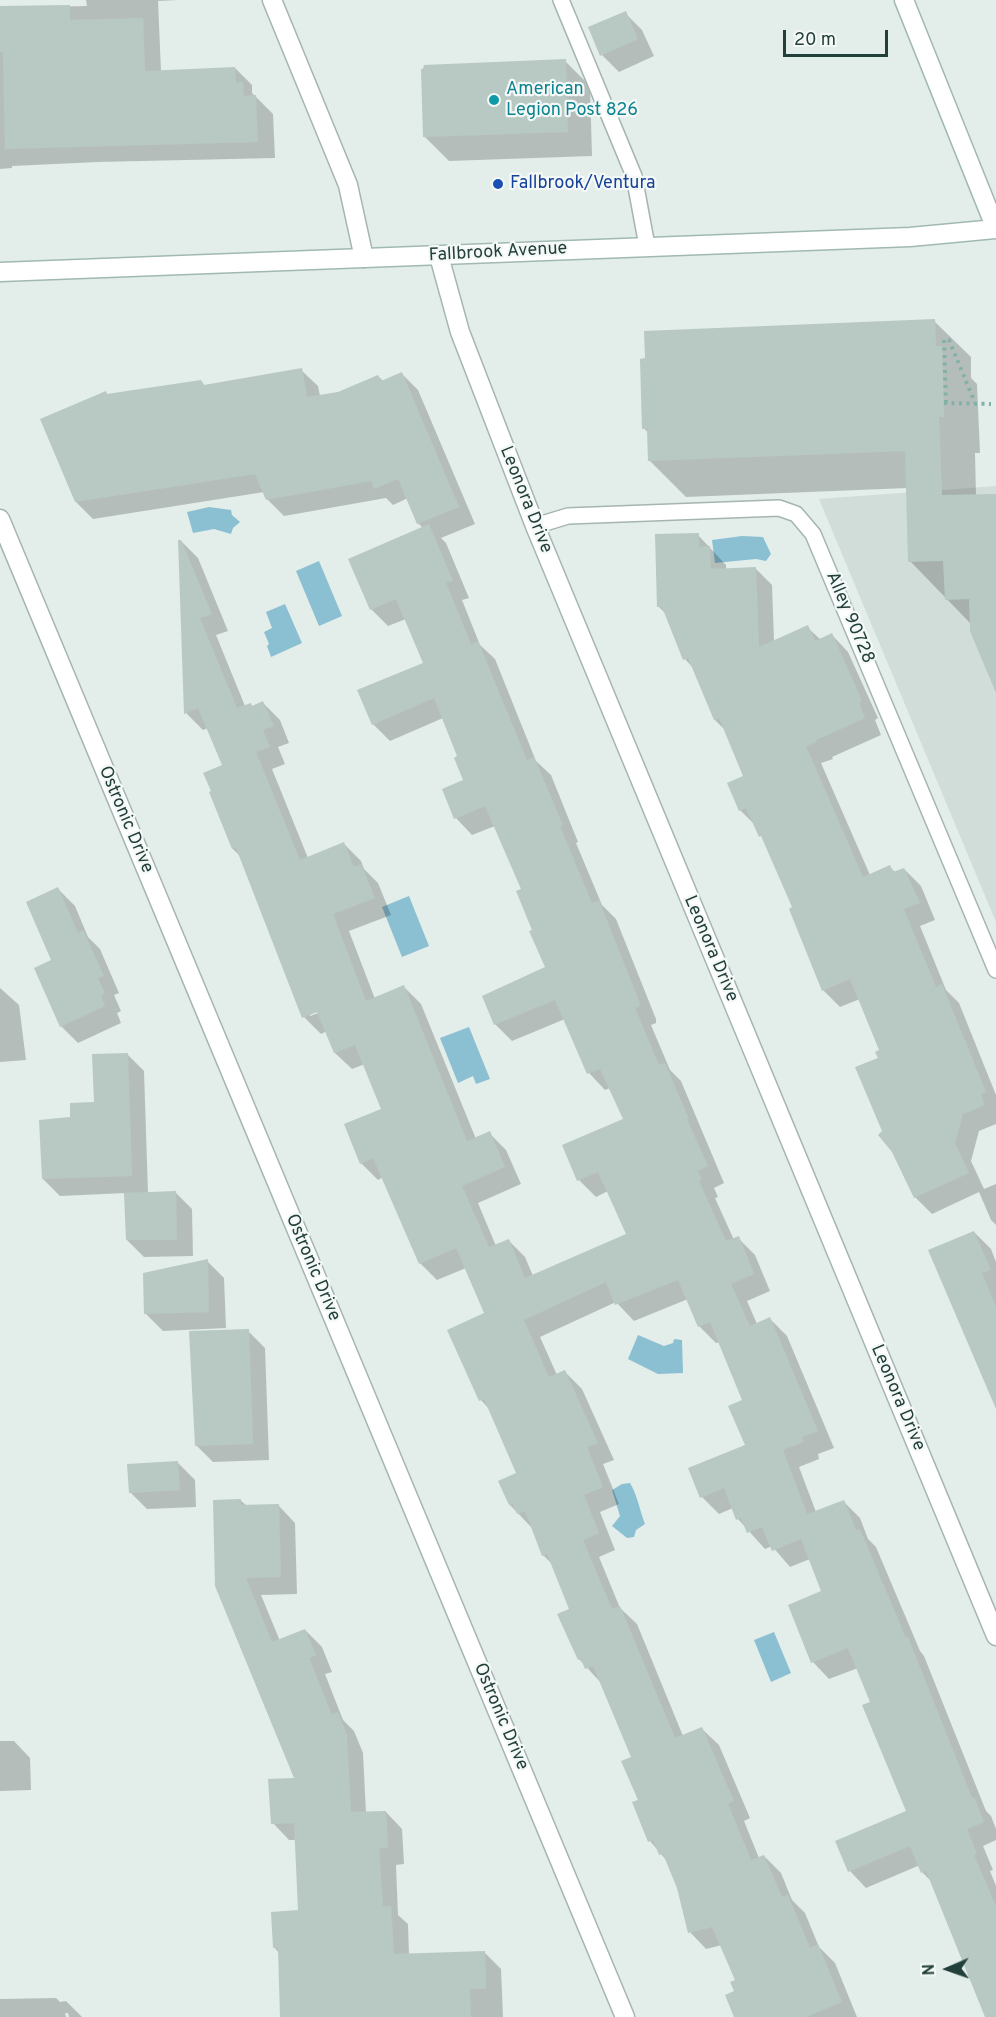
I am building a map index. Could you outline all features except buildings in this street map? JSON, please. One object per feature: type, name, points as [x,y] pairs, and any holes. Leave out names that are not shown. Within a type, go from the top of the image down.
[{"type":"street","points":[[272,0],[348,185],[364,258]]},
{"type":"street","points":[[904,0],[996,229]]},
{"type":"street","name":"Fallbrook Avenue","points":[[0,272],[910,237],[996,229]]},
{"type":"street","name":"Leonora Drive","points":[[439,256],[459,332],[535,526],[996,1636]]},
{"type":"street","name":"Ostronic Drive","points":[[0,519],[625,2017]]},
{"type":"lane","points":[[561,0],[634,176],[647,246]]},
{"type":"lane","name":"Alley 90728","points":[[535,526],[568,516],[779,508],[796,514],[813,534],[996,970]]},
{"type":"path","points":[[975,403],[949,340],[944,340],[945,403],[991,404]]},
{"type":"shaded area","points":[[996,486],[996,922],[819,499]]},
{"type":"water","points":[[209,507],[231,510],[232,515],[240,522],[233,528],[231,534],[214,529],[193,533],[187,512]]},
{"type":"water","points":[[742,536],[763,537],[771,554],[766,561],[756,559],[715,563],[712,540]]},
{"type":"water","points":[[319,561],[342,616],[319,626],[296,571]]},
{"type":"water","points":[[285,604],[302,643],[271,657],[264,632],[272,628],[266,612]]},
{"type":"water","points":[[409,896],[429,946],[402,957],[382,907]]},
{"type":"water","points":[[469,1027],[490,1079],[476,1084],[473,1076],[458,1083],[440,1038]]},
{"type":"water","points":[[638,1335],[664,1346],[673,1343],[674,1339],[682,1340],[683,1373],[658,1374],[628,1359]]},
{"type":"water","points":[[630,1483],[645,1524],[636,1530],[634,1537],[627,1538],[612,1526],[620,1516],[612,1490],[622,1484]]},
{"type":"water","points":[[774,1632],[791,1673],[771,1682],[754,1640]]},
{"type":"place","name":"American Legion Post 826","points":[[494,100]]},
{"type":"place","name":"Fallbrook/Ventura","points":[[498,184]]}]
